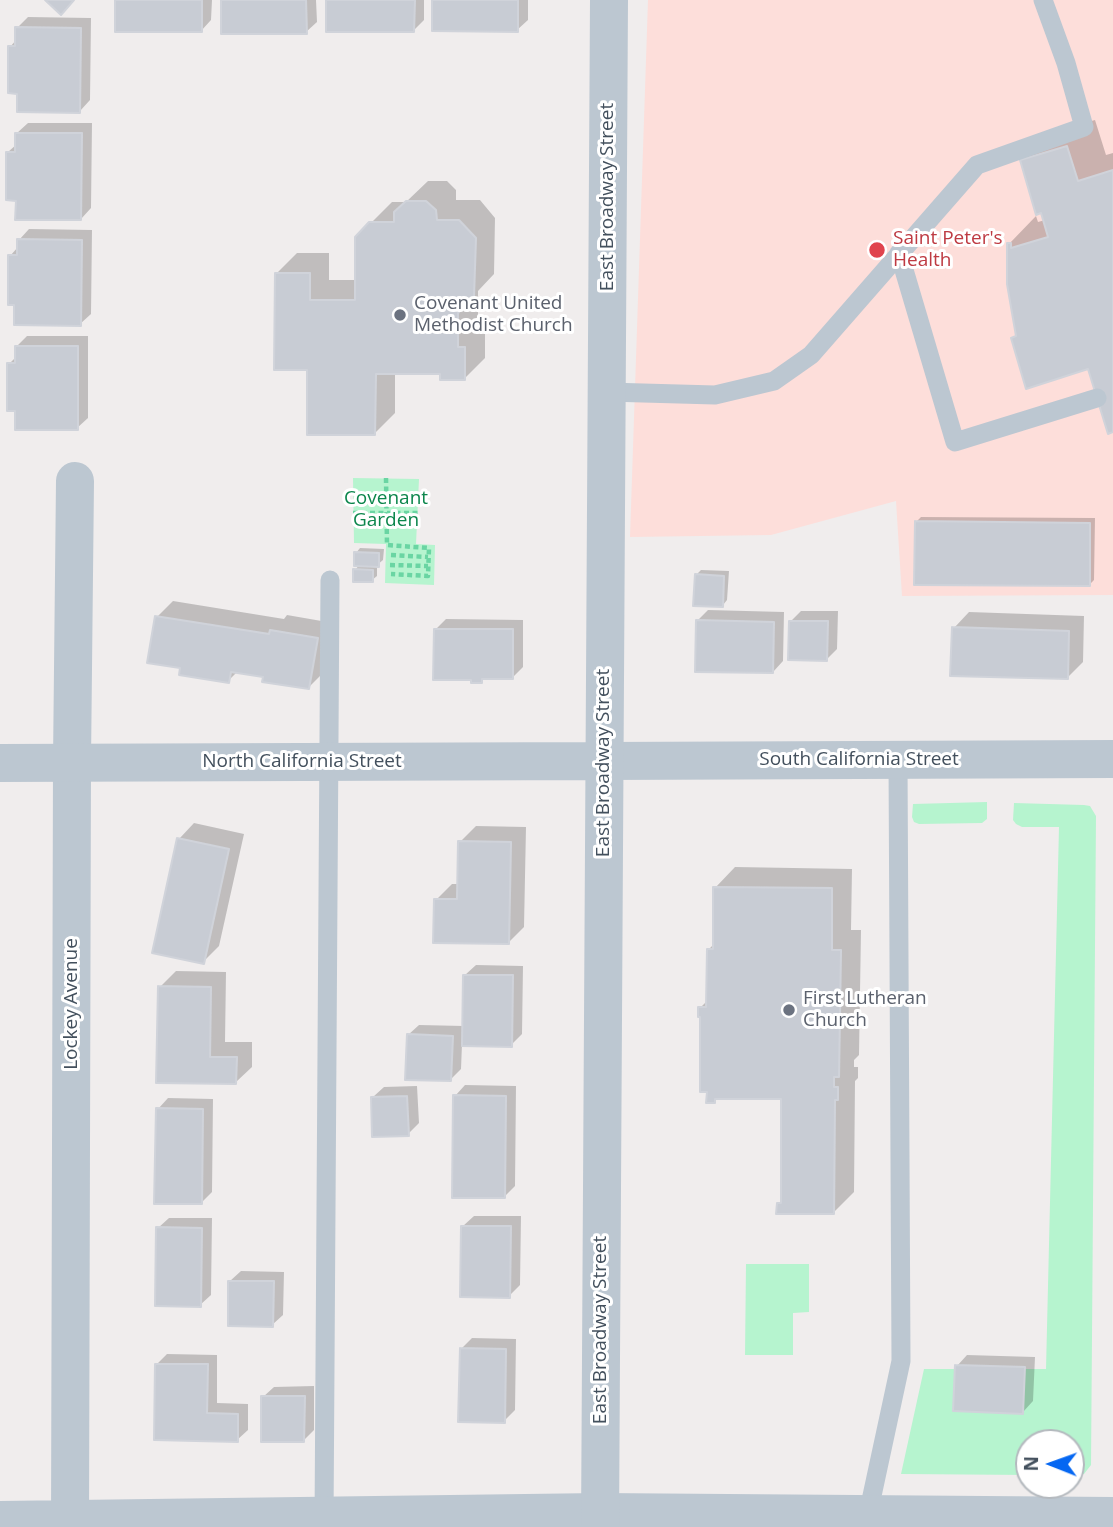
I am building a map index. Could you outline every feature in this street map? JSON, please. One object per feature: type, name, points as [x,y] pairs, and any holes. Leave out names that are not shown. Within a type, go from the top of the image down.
[{"type":"street","name":"East Broadway Street","points":[[600,1520],[609,0]]},
{"type":"street","name":"Lockey Avenue","points":[[70,1524],[75,481]]},
{"type":"street","name":"South California Street","points":[[604,761],[1113,759]]},
{"type":"street","name":"North California Street","points":[[0,762],[604,761]]},
{"type":"street","points":[[0,1520],[70,1524],[867,1520],[1113,1516]]},
{"type":"lane","points":[[607,392],[715,395],[774,381],[811,355],[978,165],[1084,127],[1066,63],[1043,0]]},
{"type":"lane","points":[[900,253],[955,442],[1097,398]]},
{"type":"lane","points":[[324,1522],[330,580]]},
{"type":"lane","points":[[867,1520],[901,1361],[898,760]]},
{"type":"path","points":[[386,478],[387,545],[429,548],[428,576],[391,574]]},
{"type":"path","points":[[353,513],[418,513]]},
{"type":"path","points":[[391,555],[428,557]]},
{"type":"path","points":[[390,565],[428,566]]},
{"type":"shaded area","name":"Saint Peter's Health","points":[[648,0],[1113,0],[1113,595],[902,596],[896,501],[771,535],[630,537]]},
{"type":"green space","name":"Covenant Garden","points":[[353,478],[419,479],[416,544],[435,545],[434,585],[385,583],[386,544],[354,543]]},
{"type":"green space","points":[[987,802],[987,819],[982,823],[919,824],[914,822],[912,817],[913,804]]},
{"type":"green space","points":[[1014,803],[1084,805],[1090,806],[1096,816],[1091,1465],[1085,1473],[1085,1429],[1015,1429],[1015,1475],[901,1474],[924,1369],[1046,1369],[1059,827],[1022,827],[1013,820]]},
{"type":"green space","points":[[746,1264],[809,1264],[809,1312],[793,1313],[793,1355],[745,1355]]},
{"type":"building","points":[[45,0],[74,0],[61,15]]},
{"type":"building","points":[[115,0],[202,0],[202,32],[115,32]]},
{"type":"building","points":[[221,0],[306,0],[307,34],[221,34]]},
{"type":"building","points":[[326,0],[415,0],[414,32],[326,32]]},
{"type":"building","points":[[432,0],[518,0],[518,32],[432,31]]},
{"type":"building","points":[[15,27],[81,28],[80,113],[17,112],[17,94],[8,93],[8,46],[15,46]]},
{"type":"building","points":[[15,133],[82,133],[81,220],[15,220],[16,201],[6,200],[6,152],[15,152]]},
{"type":"building","points":[[1067,146],[1078,181],[1113,170],[1113,432],[1108,434],[1088,369],[1026,389],[1011,338],[1016,336],[1007,284],[1007,243],[1011,243],[1011,248],[1048,237],[1041,213],[1036,215],[1020,160]]},
{"type":"building","points":[[406,201],[426,201],[436,210],[437,220],[459,220],[476,238],[474,296],[458,313],[458,347],[465,347],[465,380],[440,380],[440,374],[376,374],[375,435],[307,435],[307,370],[274,370],[275,273],[310,273],[310,300],[355,300],[355,237],[369,222],[394,222],[394,212]]},
{"type":"building","points":[[17,239],[82,240],[81,326],[14,325],[14,305],[8,305],[8,255],[17,255]]},
{"type":"building","points":[[15,346],[78,346],[78,430],[15,430],[15,411],[7,411],[7,363],[15,363]]},
{"type":"building","points":[[915,521],[1090,523],[1090,586],[914,585]]},
{"type":"building","points":[[354,552],[379,553],[379,567],[354,566]]},
{"type":"building","points":[[353,569],[373,570],[373,582],[353,582]]},
{"type":"building","points":[[695,574],[724,576],[723,607],[693,606]]},
{"type":"building","points":[[155,616],[269,634],[270,630],[318,638],[309,689],[262,682],[263,677],[231,672],[229,683],[179,675],[180,668],[147,663]]},
{"type":"building","points":[[696,620],[774,622],[773,673],[695,672]]},
{"type":"building","points":[[789,621],[828,621],[827,661],[788,660]]},
{"type":"building","points":[[952,627],[1069,631],[1068,679],[950,676]]},
{"type":"building","points":[[434,629],[513,629],[513,679],[482,679],[482,683],[471,683],[471,680],[433,680]]},
{"type":"building","points":[[177,838],[229,849],[204,964],[152,953]]},
{"type":"building","points":[[458,841],[511,842],[509,944],[433,943],[434,899],[457,899]]},
{"type":"building","points":[[713,887],[832,888],[832,950],[841,950],[839,1077],[834,1077],[834,1087],[838,1087],[838,1100],[835,1100],[834,1214],[776,1214],[777,1203],[781,1203],[781,1099],[715,1099],[715,1103],[706,1103],[707,1092],[700,1092],[698,1007],[706,1007],[707,949],[713,949]]},
{"type":"building","points":[[463,975],[513,975],[512,1047],[462,1046]]},
{"type":"building","points":[[158,986],[211,987],[210,1057],[237,1057],[236,1084],[156,1083]]},
{"type":"building","points":[[407,1034],[453,1036],[451,1081],[405,1080]]},
{"type":"building","points":[[453,1095],[506,1096],[505,1198],[452,1198]]},
{"type":"building","points":[[407,1096],[409,1136],[372,1137],[371,1097]]},
{"type":"building","points":[[156,1108],[203,1109],[202,1204],[154,1204]]},
{"type":"building","points":[[461,1226],[511,1226],[510,1298],[460,1297]]},
{"type":"building","points":[[156,1227],[202,1228],[201,1307],[155,1306]]},
{"type":"building","points":[[228,1281],[274,1281],[273,1327],[228,1326]]},
{"type":"building","points":[[460,1348],[506,1349],[505,1423],[458,1422]]},
{"type":"building","points":[[155,1364],[208,1364],[207,1413],[238,1414],[238,1442],[154,1440]]},
{"type":"building","points":[[955,1365],[1025,1367],[1023,1414],[953,1411]]},
{"type":"building","points":[[261,1396],[305,1396],[304,1442],[261,1442]]},
{"type":"place","name":"Saint Peter's Health","points":[[877,250]]},
{"type":"place","name":"Covenant United Methodist Church","points":[[400,315]]},
{"type":"place","name":"First Lutheran Church","points":[[789,1010]]}]
